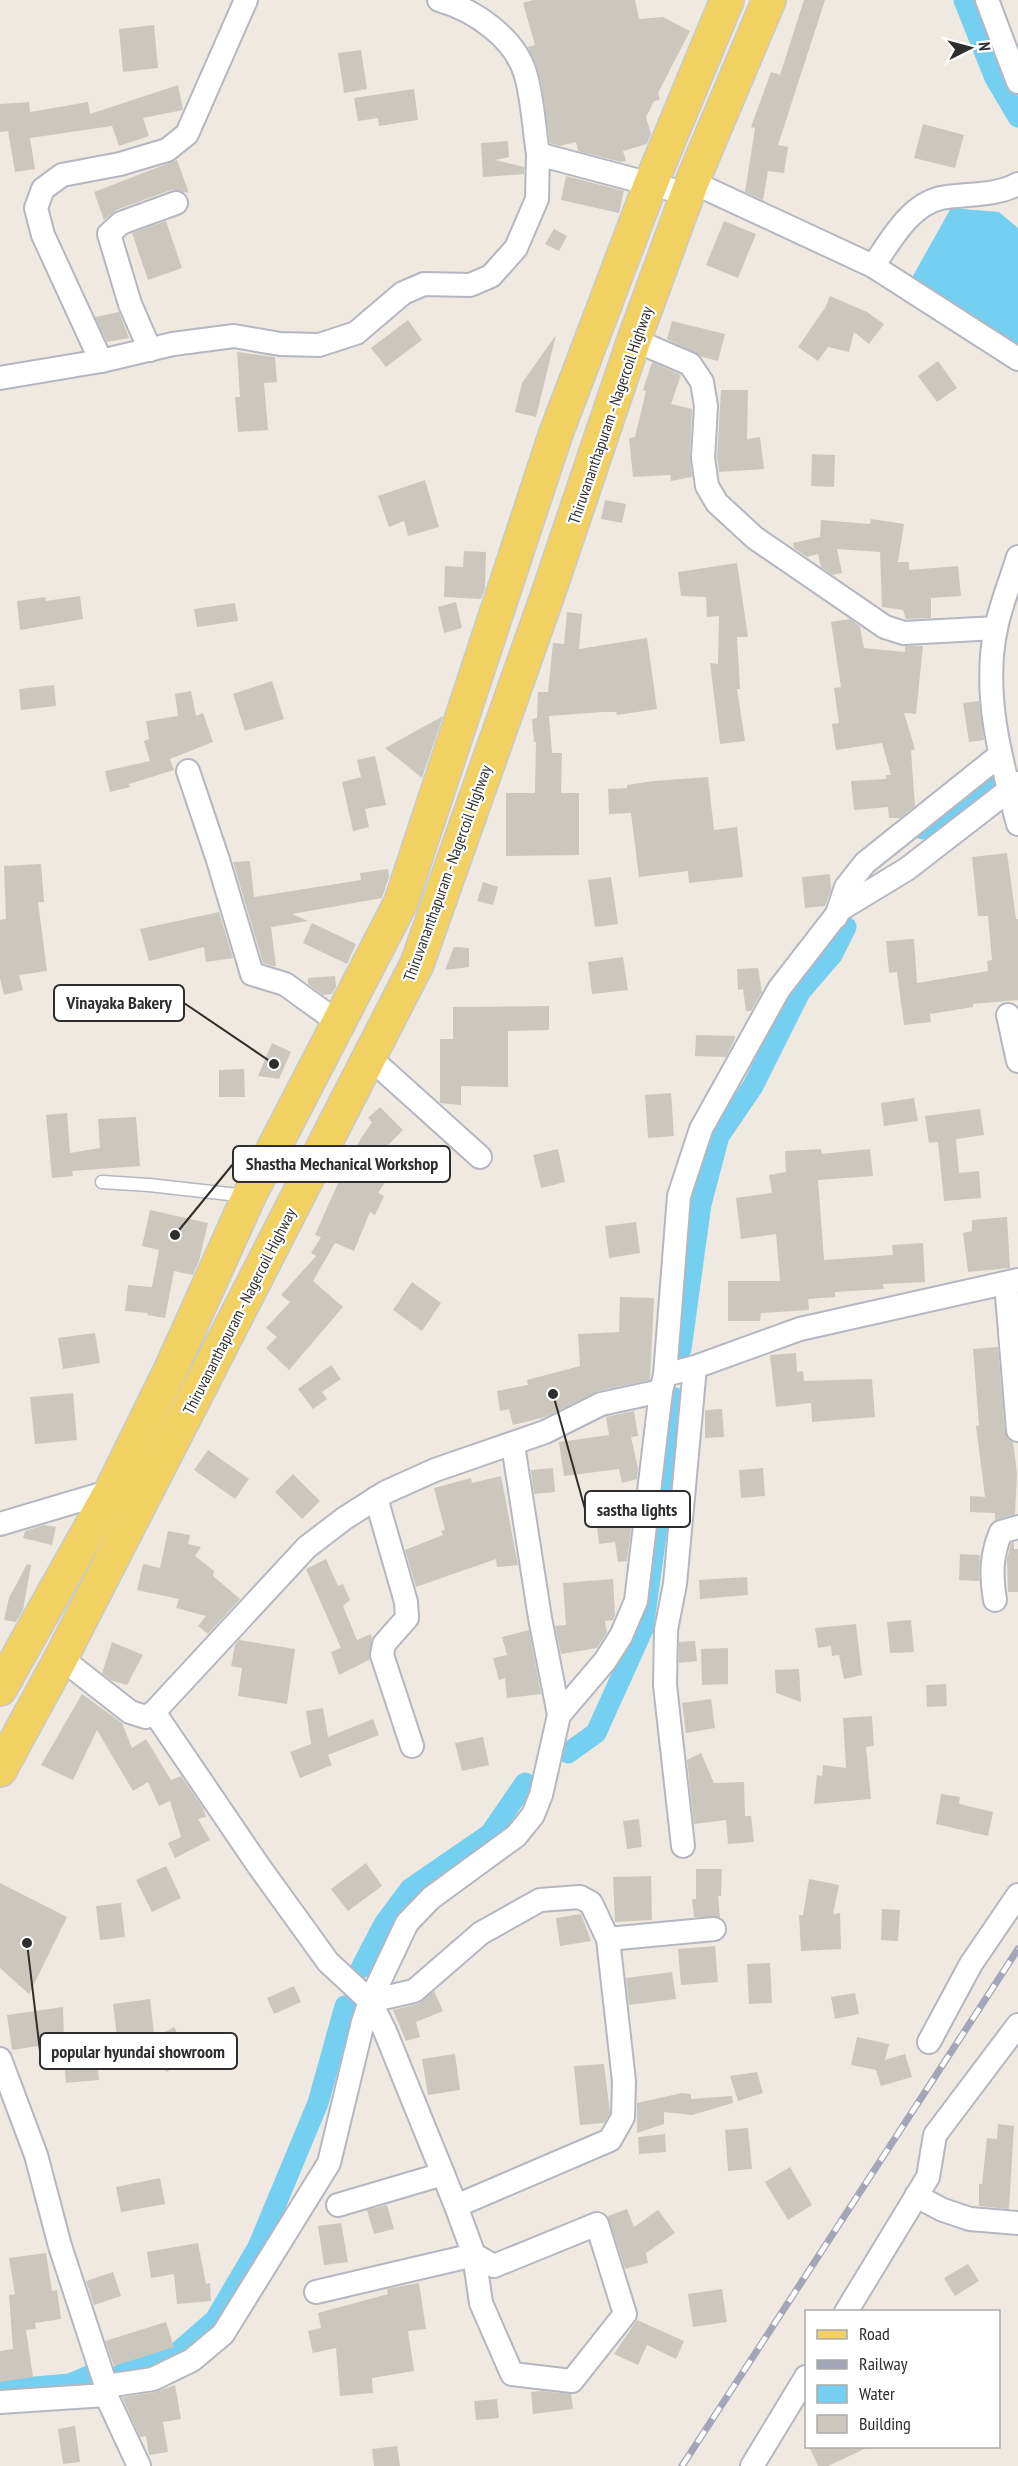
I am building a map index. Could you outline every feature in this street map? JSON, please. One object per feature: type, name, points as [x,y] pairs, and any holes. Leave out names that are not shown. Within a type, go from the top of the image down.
[{"type":"main road","name":"Thiruvananthapuram - Nagercoil Highway","points":[[0,1689],[111,1491],[171,1369],[249,1196],[401,902],[555,436],[651,183],[728,0]]},
{"type":"main road","name":"Thiruvananthapuram - Nagercoil Highway","points":[[0,1770],[61,1658],[417,964],[544,605],[634,340],[690,188],[769,0]]},
{"type":"street","points":[[100,361],[43,235],[36,208],[43,189],[62,175],[120,164],[167,150],[187,134],[246,0]]},
{"type":"street","points":[[0,378],[234,336],[280,344],[319,345],[356,333],[403,293],[424,284],[470,285],[491,276],[516,248],[537,199],[538,154],[526,74],[502,36],[462,7],[439,0]]},
{"type":"street","points":[[987,0],[1018,82]]},
{"type":"street","points":[[538,154],[609,175],[690,188],[873,266],[1018,359]]},
{"type":"street","points":[[873,266],[899,229],[917,210],[938,199],[994,193],[1018,184]]},
{"type":"street","points":[[150,350],[130,304],[109,234],[121,223],[176,203]]},
{"type":"street","points":[[634,340],[690,364],[702,382],[706,406],[703,458],[707,486],[729,517],[755,538],[885,627],[904,633],[996,628]]},
{"type":"street","points":[[1018,557],[996,628],[993,711],[1000,755],[1013,786],[1018,824]]},
{"type":"street","points":[[836,916],[846,887],[865,863],[1000,755]]},
{"type":"street","points":[[188,771],[252,974],[285,984],[339,1023]]},
{"type":"street","points":[[558,1715],[605,1661],[621,1636],[636,1600],[663,1383],[679,1196],[701,1129],[779,989],[841,909],[907,869],[1013,786]]},
{"type":"street","points":[[1008,1015],[1018,1061]]},
{"type":"street","points":[[369,1057],[480,1157]]},
{"type":"street","points":[[61,1658],[130,1712],[146,1716],[154,1712],[307,1547],[376,1498],[435,1470],[513,1445],[601,1404],[663,1383],[695,1367],[800,1329],[1012,1282],[1018,1430]]},
{"type":"street","points":[[683,1846],[665,1685],[666,1641],[675,1584],[695,1367]]},
{"type":"street","points":[[0,2402],[106,2390],[153,2379],[192,2360],[223,2334],[329,2163],[370,2001],[407,1923],[431,1898],[516,1836],[532,1815],[542,1795],[558,1715],[513,1445]]},
{"type":"street","points":[[0,1524],[111,1491]]},
{"type":"street","points":[[376,1498],[406,1602],[406,1618],[384,1644],[382,1655],[412,1746]]},
{"type":"street","points":[[995,1600],[992,1580],[997,1542],[1001,1532],[1018,1527]]},
{"type":"street","points":[[154,1712],[258,1865],[328,1962],[370,2001],[385,2031],[456,2206],[474,2255],[481,2303],[512,2374],[572,2380],[625,2314],[597,2224],[494,2266],[474,2255],[316,2292]]},
{"type":"street","points":[[929,2042],[970,1964],[1018,1895]]},
{"type":"street","points":[[370,2001],[414,1991],[481,1933],[540,1900],[580,1897],[591,1903],[608,1939],[624,2081],[623,2116],[610,2140],[456,2206]]},
{"type":"street","points":[[608,1939],[714,1929]]},
{"type":"street","points":[[847,2310],[928,2177],[935,2135],[1018,2025]]},
{"type":"street","points":[[0,2059],[36,2155],[60,2246],[106,2390],[139,2466]]},
{"type":"street","points":[[338,2205],[443,2174]]},
{"type":"street","points":[[916,2196],[943,2210],[970,2218],[1018,2223]]},
{"type":"street","points":[[752,2466],[805,2380]]},
{"type":"lane","points":[[102,1182],[249,1196]]},
{"type":"water","points":[[951,208],[999,212],[1018,228],[1018,344],[909,283]]},
{"type":"building","points":[[533,0],[635,0],[639,19],[663,17],[690,31],[658,93],[660,100],[654,101],[646,117],[651,134],[647,144],[623,151],[626,161],[621,162],[578,151],[576,142],[560,146],[550,143],[541,82],[528,47],[535,45],[523,3]]},
{"type":"building","points":[[804,0],[825,0],[778,145],[788,147],[784,173],[768,171],[763,200],[745,192],[755,128],[751,127],[771,72],[780,75]]},
{"type":"building","points":[[154,25],[158,68],[123,72],[119,29]]},
{"type":"building","points":[[361,50],[367,89],[344,93],[338,53]]},
{"type":"building","points":[[178,85],[183,110],[143,118],[149,136],[119,146],[112,126],[30,138],[35,169],[15,172],[8,131],[0,132],[0,104],[29,102],[30,112],[88,102],[90,114]]},
{"type":"building","points":[[414,89],[418,120],[379,126],[378,118],[358,121],[354,98]]},
{"type":"building","points":[[923,124],[964,135],[955,168],[914,158]]},
{"type":"building","points":[[508,141],[509,157],[495,160],[524,167],[524,174],[483,177],[481,143]]},
{"type":"building","points":[[177,160],[189,193],[171,190],[116,210],[104,220],[94,192]]},
{"type":"building","points":[[566,176],[624,191],[619,213],[561,200]]},
{"type":"building","points":[[166,221],[182,268],[148,280],[132,233]]},
{"type":"building","points":[[724,221],[756,234],[738,278],[706,265]]},
{"type":"building","points":[[554,229],[567,236],[559,251],[545,244]]},
{"type":"building","points":[[830,296],[867,312],[884,324],[869,344],[854,332],[849,352],[828,347],[818,361],[798,347],[825,308]]},
{"type":"building","points":[[119,312],[129,338],[107,342],[95,317]]},
{"type":"building","points":[[408,320],[422,340],[386,367],[371,348]]},
{"type":"building","points":[[672,321],[725,334],[718,361],[702,357],[667,339]]},
{"type":"building","points":[[556,335],[536,417],[515,412],[522,383]]},
{"type":"building","points":[[237,352],[275,357],[277,382],[264,383],[268,430],[238,432],[235,397],[240,397]]},
{"type":"building","points":[[938,361],[957,388],[937,402],[918,376]]},
{"type":"building","points":[[652,362],[681,375],[671,404],[692,409],[690,457],[692,477],[671,481],[670,475],[633,477],[629,438],[635,437],[646,391],[643,390]]},
{"type":"building","points":[[721,390],[748,390],[747,439],[760,437],[764,469],[719,472],[717,457]]},
{"type":"building","points":[[812,454],[835,455],[834,487],[811,486]]},
{"type":"building","points":[[425,480],[439,527],[408,536],[404,521],[389,527],[378,496]]},
{"type":"building","points":[[605,500],[626,504],[622,523],[601,519]]},
{"type":"building","points":[[871,519],[904,524],[898,562],[909,562],[909,570],[958,566],[961,596],[931,598],[931,618],[906,619],[903,610],[882,607],[880,552],[837,549],[842,573],[833,575],[821,567],[818,554],[807,557],[794,548],[793,543],[820,537],[821,520],[870,524]]},
{"type":"building","points":[[464,551],[486,552],[485,589],[481,599],[444,597],[445,566],[463,567]]},
{"type":"building","points":[[737,563],[748,637],[737,637],[740,689],[737,689],[745,741],[720,744],[710,663],[718,664],[719,616],[707,617],[706,597],[681,596],[678,572]]},
{"type":"building","points":[[80,596],[83,619],[20,630],[17,601],[45,597],[46,601]]},
{"type":"building","points":[[456,602],[462,628],[444,633],[438,607]]},
{"type":"building","points":[[235,603],[238,621],[197,627],[194,609]]},
{"type":"building","points":[[567,612],[582,614],[579,649],[647,638],[657,709],[617,715],[616,712],[603,712],[549,716],[552,753],[562,753],[561,793],[579,793],[579,855],[506,856],[506,793],[535,793],[536,742],[534,742],[532,719],[537,718],[538,692],[548,692],[553,643],[564,644]]},
{"type":"building","points":[[850,619],[860,627],[864,648],[905,652],[905,646],[923,646],[916,714],[904,713],[915,749],[911,751],[915,806],[900,818],[889,818],[888,807],[854,810],[851,781],[886,779],[886,775],[891,775],[882,743],[836,750],[832,724],[839,723],[834,688],[841,687],[831,622]]},
{"type":"building","points":[[272,681],[284,719],[245,731],[233,694]]},
{"type":"building","points":[[54,685],[56,706],[21,710],[19,689]]},
{"type":"building","points":[[191,691],[196,716],[203,713],[213,742],[170,759],[174,770],[110,792],[105,771],[150,761],[144,741],[149,739],[146,721],[178,716],[175,694]]},
{"type":"building","points":[[979,701],[984,740],[969,742],[963,703]]},
{"type":"building","points":[[443,716],[422,778],[385,748]]},
{"type":"building","points":[[375,756],[386,805],[365,809],[369,827],[353,831],[342,782],[361,777],[357,760]]},
{"type":"building","points":[[708,777],[714,830],[737,827],[743,877],[689,883],[688,871],[639,877],[631,813],[609,814],[608,789],[627,788],[627,785],[654,781]]},
{"type":"building","points":[[1007,853],[1016,919],[1018,919],[1018,1000],[973,1004],[973,1007],[930,1014],[931,1022],[904,1025],[897,972],[889,973],[886,941],[914,939],[917,983],[988,971],[987,961],[992,960],[988,916],[978,916],[972,857]]},
{"type":"building","points":[[250,861],[254,897],[361,880],[360,873],[388,869],[389,877],[382,898],[292,914],[308,921],[271,927],[276,966],[273,966],[263,963],[233,862]]},
{"type":"building","points":[[41,864],[44,902],[38,902],[47,971],[19,975],[23,990],[4,995],[0,978],[0,920],[6,919],[4,866]]},
{"type":"building","points":[[830,874],[831,890],[825,906],[805,908],[802,877]]},
{"type":"building","points":[[611,877],[618,924],[595,927],[588,880]]},
{"type":"building","points":[[483,882],[498,887],[493,905],[477,901]]},
{"type":"building","points":[[219,912],[233,958],[206,962],[204,947],[149,961],[140,929]]},
{"type":"building","points":[[312,923],[356,944],[347,964],[303,943]]},
{"type":"building","points":[[454,947],[469,948],[469,967],[445,970]]},
{"type":"building","points":[[623,957],[628,990],[592,994],[588,962]]},
{"type":"building","points":[[758,968],[762,992],[751,1011],[746,1011],[743,989],[738,990],[737,969]]},
{"type":"building","points":[[335,976],[336,987],[332,994],[323,995],[308,984],[308,978]]},
{"type":"building","points":[[549,1006],[549,1030],[508,1031],[508,1087],[461,1086],[461,1105],[440,1103],[440,1039],[453,1039],[453,1007]]},
{"type":"building","points":[[696,1035],[735,1036],[726,1057],[695,1056]]},
{"type":"building","points":[[272,1043],[291,1052],[279,1079],[258,1076]]},
{"type":"building","points":[[244,1069],[245,1097],[219,1097],[219,1070]]},
{"type":"building","points":[[671,1093],[674,1136],[648,1138],[645,1095]]},
{"type":"building","points":[[914,1098],[918,1121],[884,1126],[881,1103]]},
{"type":"building","points":[[380,1107],[403,1130],[381,1152],[398,1163],[378,1193],[384,1196],[375,1215],[370,1212],[354,1251],[335,1243],[313,1281],[343,1307],[289,1370],[266,1348],[277,1337],[266,1328],[290,1302],[281,1295],[316,1256],[311,1253],[321,1237],[315,1235],[345,1167],[343,1166],[372,1122],[368,1118]]},
{"type":"building","points":[[980,1109],[984,1135],[956,1139],[959,1173],[979,1171],[981,1198],[944,1201],[938,1142],[929,1143],[925,1116]]},
{"type":"building","points":[[67,1113],[70,1153],[100,1148],[98,1119],[136,1117],[140,1166],[72,1171],[73,1176],[52,1178],[46,1115]]},
{"type":"building","points":[[558,1149],[565,1182],[541,1188],[533,1155]]},
{"type":"building","points":[[821,1149],[822,1154],[870,1149],[873,1176],[818,1180],[824,1260],[893,1255],[892,1245],[923,1243],[925,1282],[883,1284],[884,1289],[835,1292],[835,1297],[808,1299],[809,1310],[761,1313],[760,1321],[728,1321],[728,1281],[780,1281],[776,1234],[741,1239],[736,1198],[772,1193],[769,1175],[786,1172],[785,1151]]},
{"type":"building","points":[[150,1210],[208,1223],[199,1261],[193,1275],[174,1271],[165,1318],[147,1315],[148,1313],[125,1311],[128,1285],[152,1287],[159,1250],[142,1246]]},
{"type":"building","points":[[1007,1217],[1010,1268],[968,1272],[963,1233],[972,1231],[972,1220]]},
{"type":"building","points":[[636,1222],[640,1253],[609,1258],[605,1226]]},
{"type":"building","points":[[412,1282],[441,1303],[422,1331],[393,1310]]},
{"type":"building","points":[[620,1297],[654,1298],[650,1380],[598,1391],[545,1417],[513,1425],[509,1409],[500,1411],[497,1391],[528,1385],[527,1380],[580,1366],[578,1334],[619,1332]]},
{"type":"building","points":[[95,1333],[100,1363],[63,1369],[58,1338]]},
{"type":"building","points":[[998,1347],[1005,1431],[1013,1442],[1017,1473],[1015,1514],[995,1520],[995,1513],[970,1512],[970,1496],[985,1497],[976,1426],[979,1425],[973,1349]]},
{"type":"building","points":[[796,1353],[797,1372],[803,1371],[804,1381],[872,1379],[875,1417],[812,1422],[811,1403],[776,1407],[770,1355]]},
{"type":"building","points":[[331,1365],[341,1379],[322,1392],[327,1399],[313,1409],[298,1389]]},
{"type":"building","points":[[73,1393],[77,1440],[35,1444],[30,1397]]},
{"type":"building","points":[[722,1409],[724,1437],[705,1438],[705,1410]]},
{"type":"building","points":[[634,1411],[638,1436],[631,1437],[638,1468],[637,1479],[622,1483],[619,1469],[564,1476],[559,1442],[609,1435],[606,1417]]},
{"type":"building","points":[[208,1450],[249,1479],[235,1499],[194,1470]]},
{"type":"building","points":[[553,1468],[555,1492],[534,1494],[531,1470]]},
{"type":"building","points":[[763,1468],[765,1496],[741,1498],[739,1470]]},
{"type":"building","points":[[293,1474],[320,1501],[302,1519],[275,1492]]},
{"type":"building","points":[[501,1476],[518,1565],[497,1567],[496,1559],[416,1587],[405,1550],[443,1535],[441,1531],[445,1530],[434,1488],[471,1478],[472,1483]]},
{"type":"building","points":[[633,1513],[627,1561],[618,1562],[615,1542],[599,1544],[596,1517]]},
{"type":"building","points":[[44,1525],[56,1527],[52,1545],[23,1538],[25,1531]]},
{"type":"building","points":[[168,1531],[190,1535],[188,1544],[201,1547],[195,1556],[214,1571],[213,1576],[240,1599],[208,1634],[198,1626],[206,1616],[176,1608],[179,1599],[137,1590],[143,1564],[160,1568]]},
{"type":"building","points":[[1014,1542],[1014,1549],[1018,1549],[1018,1592],[1008,1592],[1007,1559],[1011,1543]]},
{"type":"building","points":[[960,1554],[980,1555],[979,1581],[959,1580]]},
{"type":"building","points":[[326,1559],[338,1586],[343,1584],[350,1600],[343,1606],[357,1640],[371,1634],[372,1638],[369,1660],[339,1675],[331,1652],[341,1648],[306,1569]]},
{"type":"building","points":[[27,1564],[31,1565],[23,1610],[16,1622],[4,1620],[9,1598]]},
{"type":"building","points":[[747,1577],[748,1595],[700,1599],[699,1580]]},
{"type":"building","points":[[613,1579],[615,1615],[613,1620],[605,1621],[607,1633],[597,1648],[561,1654],[555,1626],[566,1625],[563,1583]]},
{"type":"building","points":[[911,1620],[914,1652],[890,1653],[887,1622]]},
{"type":"building","points":[[856,1624],[862,1675],[844,1679],[839,1655],[832,1656],[831,1646],[818,1648],[815,1628]]},
{"type":"building","points":[[529,1630],[541,1694],[507,1698],[505,1678],[499,1680],[493,1658],[507,1655],[502,1637]]},
{"type":"building","points":[[239,1640],[295,1649],[287,1704],[238,1696],[242,1668],[231,1666],[235,1645]]},
{"type":"building","points":[[695,1641],[697,1661],[679,1663],[679,1642]]},
{"type":"building","points":[[112,1642],[143,1655],[127,1685],[111,1680],[102,1673]]},
{"type":"building","points":[[728,1648],[728,1684],[702,1685],[701,1649]]},
{"type":"building","points":[[799,1669],[801,1702],[776,1693],[775,1670]]},
{"type":"building","points":[[946,1684],[947,1706],[927,1707],[926,1685]]},
{"type":"building","points":[[82,1694],[122,1723],[132,1748],[146,1739],[171,1780],[181,1776],[203,1808],[206,1817],[198,1819],[210,1840],[175,1858],[168,1843],[181,1837],[170,1801],[159,1806],[148,1782],[133,1791],[97,1730],[73,1780],[41,1765]]},
{"type":"building","points":[[711,1699],[715,1728],[686,1733],[682,1703]]},
{"type":"building","points":[[323,1708],[328,1737],[373,1719],[379,1735],[328,1755],[332,1765],[300,1778],[290,1752],[311,1744],[306,1711]]},
{"type":"building","points":[[872,1716],[874,1746],[866,1747],[871,1799],[814,1804],[817,1775],[822,1776],[823,1765],[846,1768],[843,1718]]},
{"type":"building","points":[[483,1737],[489,1765],[462,1771],[455,1743]]},
{"type":"building","points":[[701,1753],[714,1783],[744,1782],[745,1816],[751,1816],[754,1842],[728,1844],[726,1820],[694,1824],[687,1760]]},
{"type":"building","points":[[941,1794],[960,1797],[959,1804],[993,1812],[988,1836],[936,1824]]},
{"type":"building","points":[[639,1819],[642,1847],[627,1849],[623,1821]]},
{"type":"building","points":[[366,1863],[382,1886],[348,1911],[331,1889]]},
{"type":"building","points":[[166,1866],[181,1898],[152,1912],[136,1880]]},
{"type":"building","points":[[696,1869],[722,1869],[721,1896],[718,1896],[720,1917],[694,1917],[692,1899],[696,1899]]},
{"type":"building","points":[[651,1876],[652,1920],[615,1922],[613,1877]]},
{"type":"building","points":[[809,1879],[839,1885],[833,1914],[840,1913],[841,1949],[801,1951],[799,1915],[803,1915]]},
{"type":"building","points":[[0,1883],[67,1917],[29,1994],[0,1968]]},
{"type":"building","points":[[121,1903],[125,1937],[100,1940],[96,1906]]},
{"type":"building","points":[[882,1909],[900,1910],[898,1941],[881,1940]]},
{"type":"building","points":[[581,1914],[591,1941],[560,1946],[556,1918]]},
{"type":"building","points":[[715,1946],[718,1982],[681,1985],[678,1949]]},
{"type":"building","points":[[770,1963],[772,2003],[749,2004],[747,1964]]},
{"type":"building","points":[[672,1972],[676,1999],[629,2005],[626,1978]]},
{"type":"building","points":[[294,1986],[301,2002],[274,2014],[267,1998]]},
{"type":"building","points":[[434,1991],[443,2011],[416,2022],[420,2037],[406,2041],[393,2010],[418,2004]]},
{"type":"building","points":[[855,1993],[859,2014],[835,2019],[831,1997]]},
{"type":"building","points":[[150,1999],[154,2033],[117,2038],[113,2004]]},
{"type":"building","points":[[63,2007],[64,2042],[12,2050],[7,2015]]},
{"type":"building","points":[[174,2027],[184,2046],[176,2051],[183,2063],[166,2072],[149,2041]]},
{"type":"building","points":[[857,2037],[889,2044],[885,2060],[905,2054],[912,2077],[881,2086],[876,2070],[851,2065]]},
{"type":"building","points":[[455,2054],[460,2090],[428,2095],[422,2059]]},
{"type":"building","points":[[97,2057],[99,2080],[66,2083],[64,2060]]},
{"type":"building","points":[[604,2064],[610,2113],[604,2123],[580,2125],[574,2066]]},
{"type":"building","points":[[757,2072],[763,2093],[738,2101],[730,2076]]},
{"type":"building","points":[[682,2093],[691,2094],[691,2099],[732,2096],[733,2103],[692,2115],[664,2112],[664,2124],[637,2133],[637,2103]]},
{"type":"building","points":[[998,2124],[1014,2126],[1009,2209],[979,2206],[979,2184],[982,2184],[987,2138],[997,2139]]},
{"type":"building","points":[[748,2128],[752,2169],[728,2171],[725,2130]]},
{"type":"building","points":[[665,2134],[666,2152],[639,2154],[638,2137]]},
{"type":"building","points":[[790,2167],[812,2205],[788,2220],[765,2182]]},
{"type":"building","points":[[160,2178],[165,2204],[121,2212],[116,2187]]},
{"type":"building","points":[[387,2205],[394,2229],[374,2234],[367,2210]]},
{"type":"building","points":[[627,2209],[634,2227],[658,2210],[675,2233],[646,2253],[648,2263],[625,2269],[608,2216]]},
{"type":"building","points":[[341,2223],[348,2262],[324,2265],[318,2226]]},
{"type":"building","points":[[198,2243],[206,2284],[210,2283],[211,2301],[177,2304],[174,2274],[151,2278],[147,2252]]},
{"type":"building","points":[[46,2253],[52,2291],[57,2290],[61,2319],[35,2323],[36,2329],[26,2330],[33,2377],[0,2382],[0,2351],[13,2349],[9,2295],[15,2294],[9,2258]]},
{"type":"building","points":[[968,2264],[979,2281],[955,2296],[944,2278]]},
{"type":"building","points":[[113,2272],[121,2296],[94,2305],[86,2281]]},
{"type":"building","points":[[419,2283],[426,2329],[408,2331],[414,2371],[372,2378],[373,2393],[340,2396],[336,2348],[313,2353],[308,2331],[321,2328],[318,2313],[388,2294],[387,2289]]},
{"type":"building","points":[[722,2289],[727,2322],[693,2327],[688,2294]]},
{"type":"building","points":[[637,2320],[684,2341],[676,2359],[647,2345],[638,2365],[614,2354]]},
{"type":"building","points":[[166,2322],[174,2347],[114,2366],[105,2341]]},
{"type":"building","points":[[175,2385],[181,2419],[163,2422],[168,2452],[149,2455],[146,2436],[140,2437],[122,2397],[155,2392]]},
{"type":"building","points":[[531,2392],[571,2394],[573,2409],[533,2414]]},
{"type":"building","points":[[497,2399],[499,2418],[476,2420],[474,2401]]},
{"type":"building","points":[[75,2426],[80,2462],[63,2464],[58,2429]]},
{"type":"building","points":[[397,2446],[400,2466],[374,2466],[372,2449]]},
{"type":"building","points":[[810,2448],[867,2448],[828,2466],[818,2466]]},
{"type":"waterway","points":[[964,0],[995,78],[1018,117]]},
{"type":"waterway","points":[[923,829],[989,780]]},
{"type":"waterway","points":[[681,1349],[701,1204],[719,1136],[753,1086],[800,992],[832,955],[846,927]]},
{"type":"waterway","points":[[568,1753],[596,1733],[643,1629],[675,1398]]},
{"type":"waterway","points":[[361,1968],[384,1924],[410,1889],[490,1834],[525,1783]]},
{"type":"waterway","points":[[121,2374],[176,2354],[215,2320],[258,2247],[318,2103],[345,2006]]},
{"type":"waterway","points":[[0,2390],[70,2384],[89,2376]]},
{"type":"railway","points":[[682,2466],[1018,1949]]},
{"type":"place","name":"Vinayaka Bakery","points":[[274,1064]]},
{"type":"place","name":"Shastha Mechanical Workshop","points":[[175,1235]]},
{"type":"place","name":"sastha lights","points":[[553,1394]]},
{"type":"place","name":"popular hyundai showroom","points":[[27,1943]]}]
